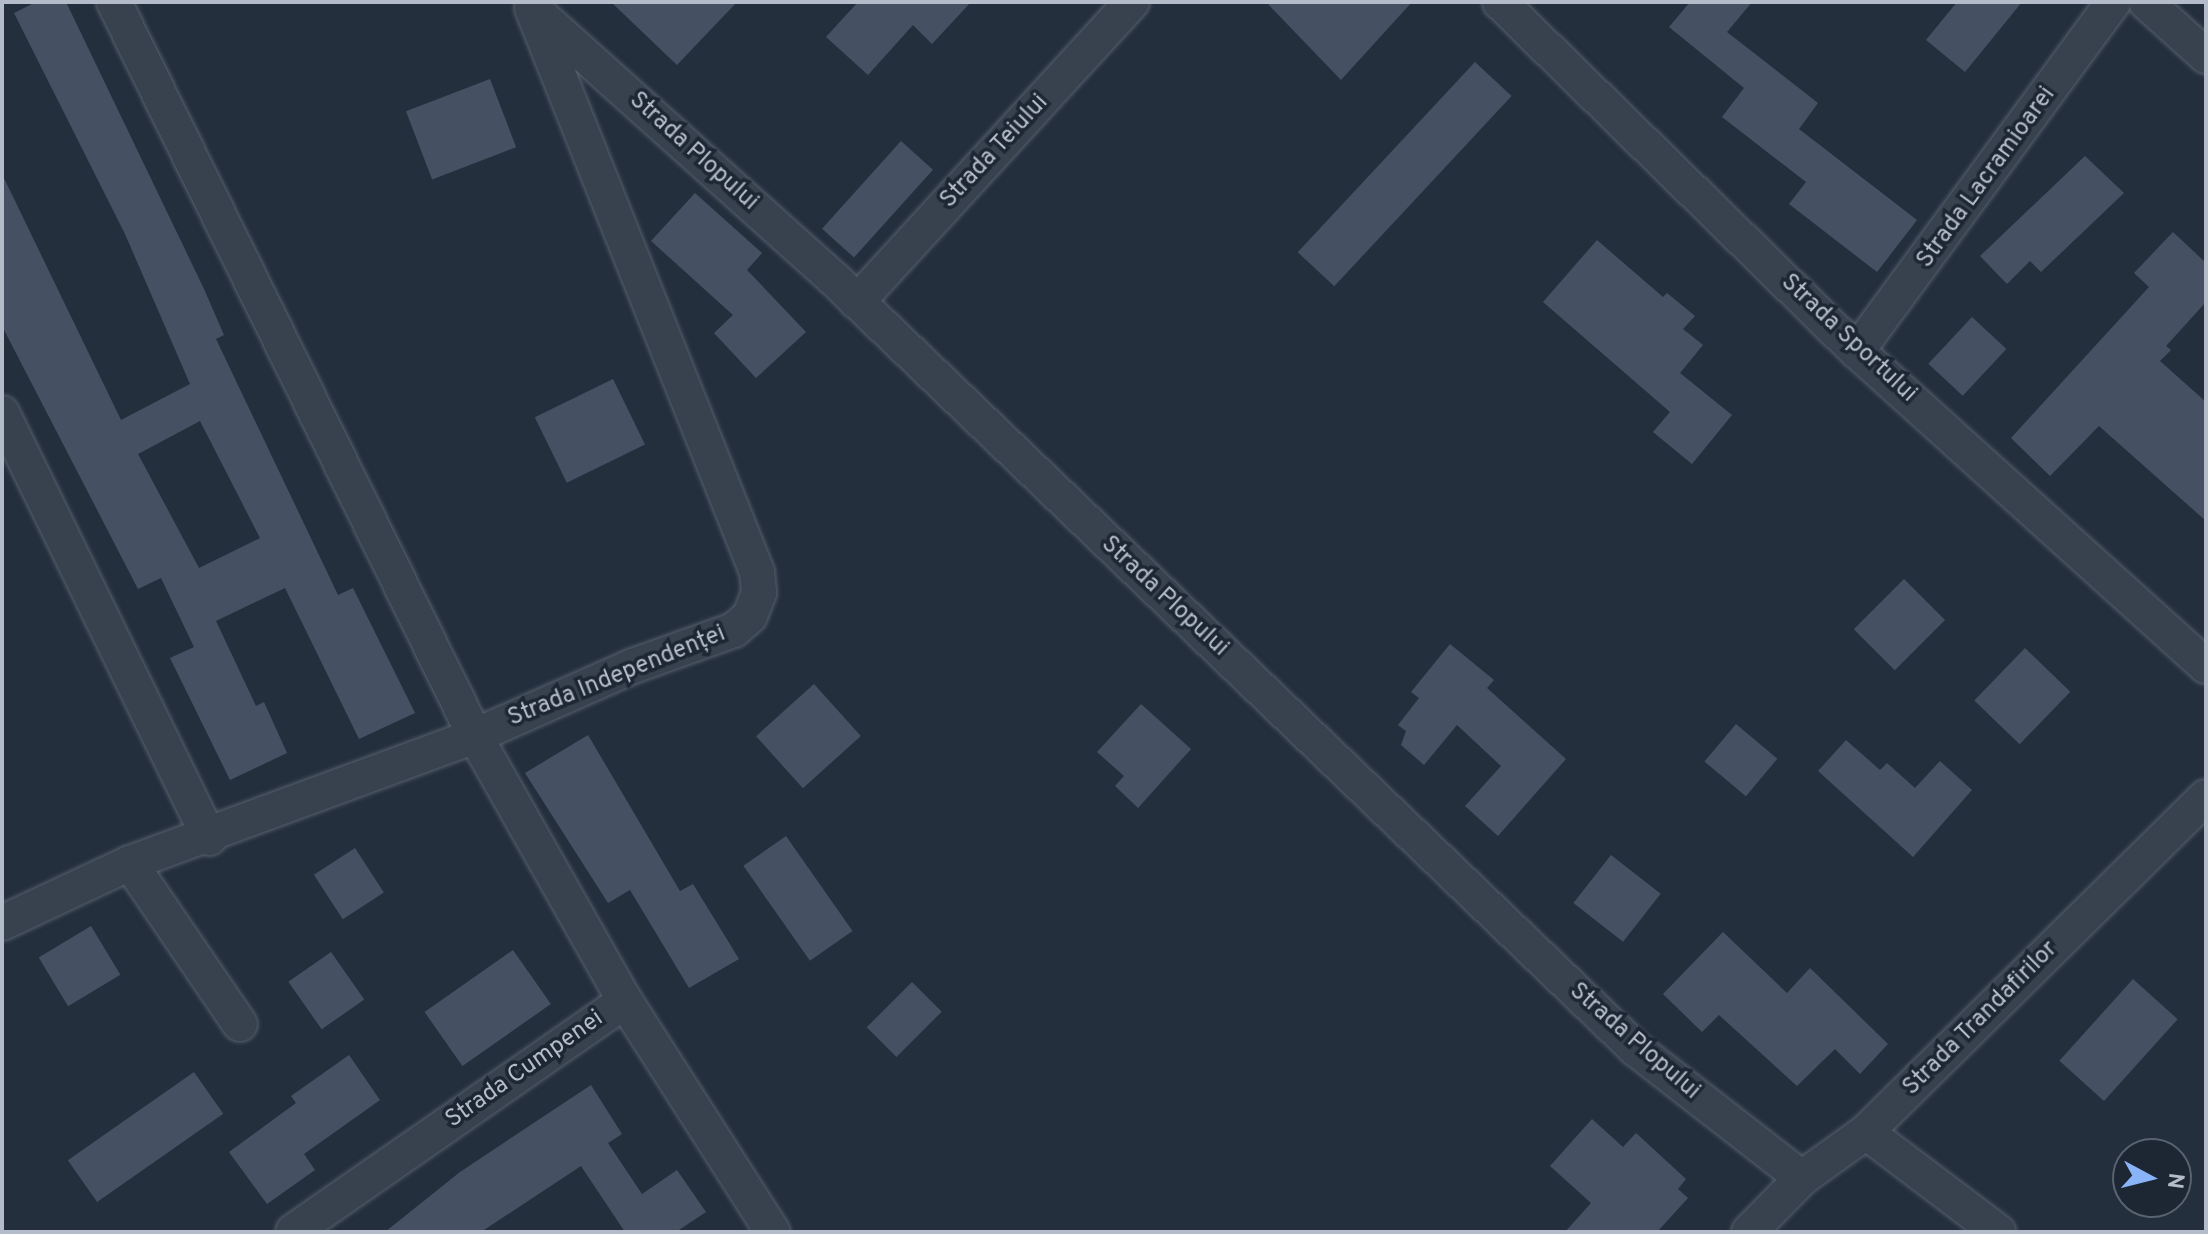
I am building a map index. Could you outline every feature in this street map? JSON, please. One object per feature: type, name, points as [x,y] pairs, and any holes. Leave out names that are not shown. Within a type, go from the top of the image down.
[{"type":"street","name":"Strada Cumpenei","points":[[114,2],[475,736],[625,1001],[293,1232]]},
{"type":"street","name":"Strada Teiului","points":[[857,302],[1132,2]]},
{"type":"street","name":"Strada Sportului","points":[[1500,2],[1857,351],[2206,666]]},
{"type":"street","name":"Strada Lacramioarei","points":[[1857,351],[2113,2]]},
{"type":"street","points":[[2146,2],[2206,56]]},
{"type":"street","name":"Strada Independenței","points":[[2,923],[130,863],[209,838],[475,736],[633,666],[734,630],[750,616],[759,593],[757,572],[531,5]]},
{"type":"street","name":"Strada Plopului","points":[[531,5],[857,302],[1636,1049],[1802,1178]]},
{"type":"street","points":[[2,413],[209,838]]},
{"type":"street","name":"Strada Trandafirilor","points":[[1749,1232],[1802,1178],[1866,1132],[2206,797]]},
{"type":"street","points":[[130,863],[240,1024]]},
{"type":"street","points":[[625,1001],[773,1232]]},
{"type":"street","points":[[1866,1132],[1998,1232]]},
{"type":"building","points":[[36,2],[66,2],[204,289],[224,335],[216,339],[338,595],[353,588],[415,713],[359,739],[285,588],[216,621],[256,706],[264,702],[287,753],[230,780],[170,658],[194,647],[161,578],[138,589],[2,326],[2,174],[121,420],[190,384],[125,234],[14,13]],"holes":[[[200,421],[260,538],[199,568],[138,454]]]},
{"type":"building","points":[[611,2],[737,2],[677,65]]},
{"type":"building","points":[[858,2],[971,2],[932,44],[913,25],[868,75],[826,37]]},
{"type":"building","points":[[1266,2],[1412,2],[1341,80]]},
{"type":"building","points":[[1690,2],[1752,2],[1727,32],[1818,103],[1799,129],[1917,220],[1877,272],[1789,204],[1806,182],[1722,117],[1744,88],[1669,27]]},
{"type":"building","points":[[1957,2],[2022,2],[1965,72],[1926,40]]},
{"type":"building","points":[[1475,62],[1512,96],[1334,286],[1298,252]]},
{"type":"building","points":[[490,79],[516,147],[432,179],[406,111]]},
{"type":"building","points":[[901,141],[933,170],[854,257],[822,229]]},
{"type":"building","points":[[2085,156],[2124,193],[2041,272],[2030,261],[2007,284],[1980,256]]},
{"type":"building","points":[[695,193],[762,253],[747,270],[806,332],[756,378],[714,333],[733,315],[651,241]]},
{"type":"building","points":[[2173,232],[2206,263],[2206,302],[2166,346],[2171,350],[2160,361],[2206,402],[2206,521],[2099,426],[2050,476],[2011,438],[2149,287],[2134,273]]},
{"type":"building","points":[[1597,240],[1663,297],[1667,293],[1695,316],[1683,329],[1703,345],[1680,373],[1732,415],[1692,464],[1653,432],[1670,412],[1543,302]]},
{"type":"building","points":[[1972,317],[2006,349],[1963,396],[1928,364]]},
{"type":"building","points":[[613,379],[645,445],[567,483],[535,417]]},
{"type":"building","points":[[1904,579],[1945,620],[1895,670],[1854,629]]},
{"type":"building","points":[[1450,644],[1494,680],[1487,688],[1566,759],[1498,836],[1465,806],[1501,766],[1457,725],[1424,765],[1401,745],[1406,731],[1398,725],[1419,698],[1411,692]]},
{"type":"building","points":[[2025,648],[2070,692],[2020,744],[1974,701]]},
{"type":"building","points":[[814,684],[861,736],[803,788],[756,736]]},
{"type":"building","points":[[1141,704],[1191,749],[1138,808],[1115,786],[1124,776],[1097,752]]},
{"type":"building","points":[[1736,724],[1777,759],[1746,796],[1705,762]]},
{"type":"building","points":[[588,735],[680,891],[693,884],[739,959],[689,988],[630,890],[608,903],[525,773]]},
{"type":"building","points":[[1846,740],[1880,770],[1887,763],[1915,788],[1940,761],[1972,790],[1913,857],[1818,771]]},
{"type":"building","points":[[786,836],[853,931],[810,961],[743,866]]},
{"type":"building","points":[[355,848],[384,892],[343,919],[314,875]]},
{"type":"building","points":[[1611,855],[1661,894],[1623,942],[1573,903]]},
{"type":"building","points":[[91,926],[120,975],[68,1006],[39,957]]},
{"type":"building","points":[[1723,932],[1787,993],[1810,968],[1888,1044],[1860,1074],[1835,1049],[1797,1086],[1719,1015],[1702,1032],[1663,994]]},
{"type":"building","points":[[513,950],[551,1004],[462,1066],[425,1012]]},
{"type":"building","points":[[331,952],[364,1000],[322,1029],[288,982]]},
{"type":"building","points":[[2133,979],[2178,1019],[2104,1101],[2059,1061]]},
{"type":"building","points":[[912,982],[942,1012],[896,1057],[867,1027]]},
{"type":"building","points":[[349,1055],[380,1100],[304,1154],[315,1170],[267,1204],[229,1152],[296,1103],[291,1096]]},
{"type":"building","points":[[194,1072],[223,1114],[97,1202],[68,1160]]},
{"type":"building","points":[[591,1085],[622,1134],[608,1143],[642,1194],[677,1170],[706,1212],[676,1232],[625,1232],[581,1166],[481,1232],[385,1232],[460,1172]]},
{"type":"building","points":[[1592,1119],[1623,1147],[1636,1133],[1686,1179],[1678,1189],[1688,1198],[1657,1232],[1565,1232],[1591,1203],[1550,1166]]}]
